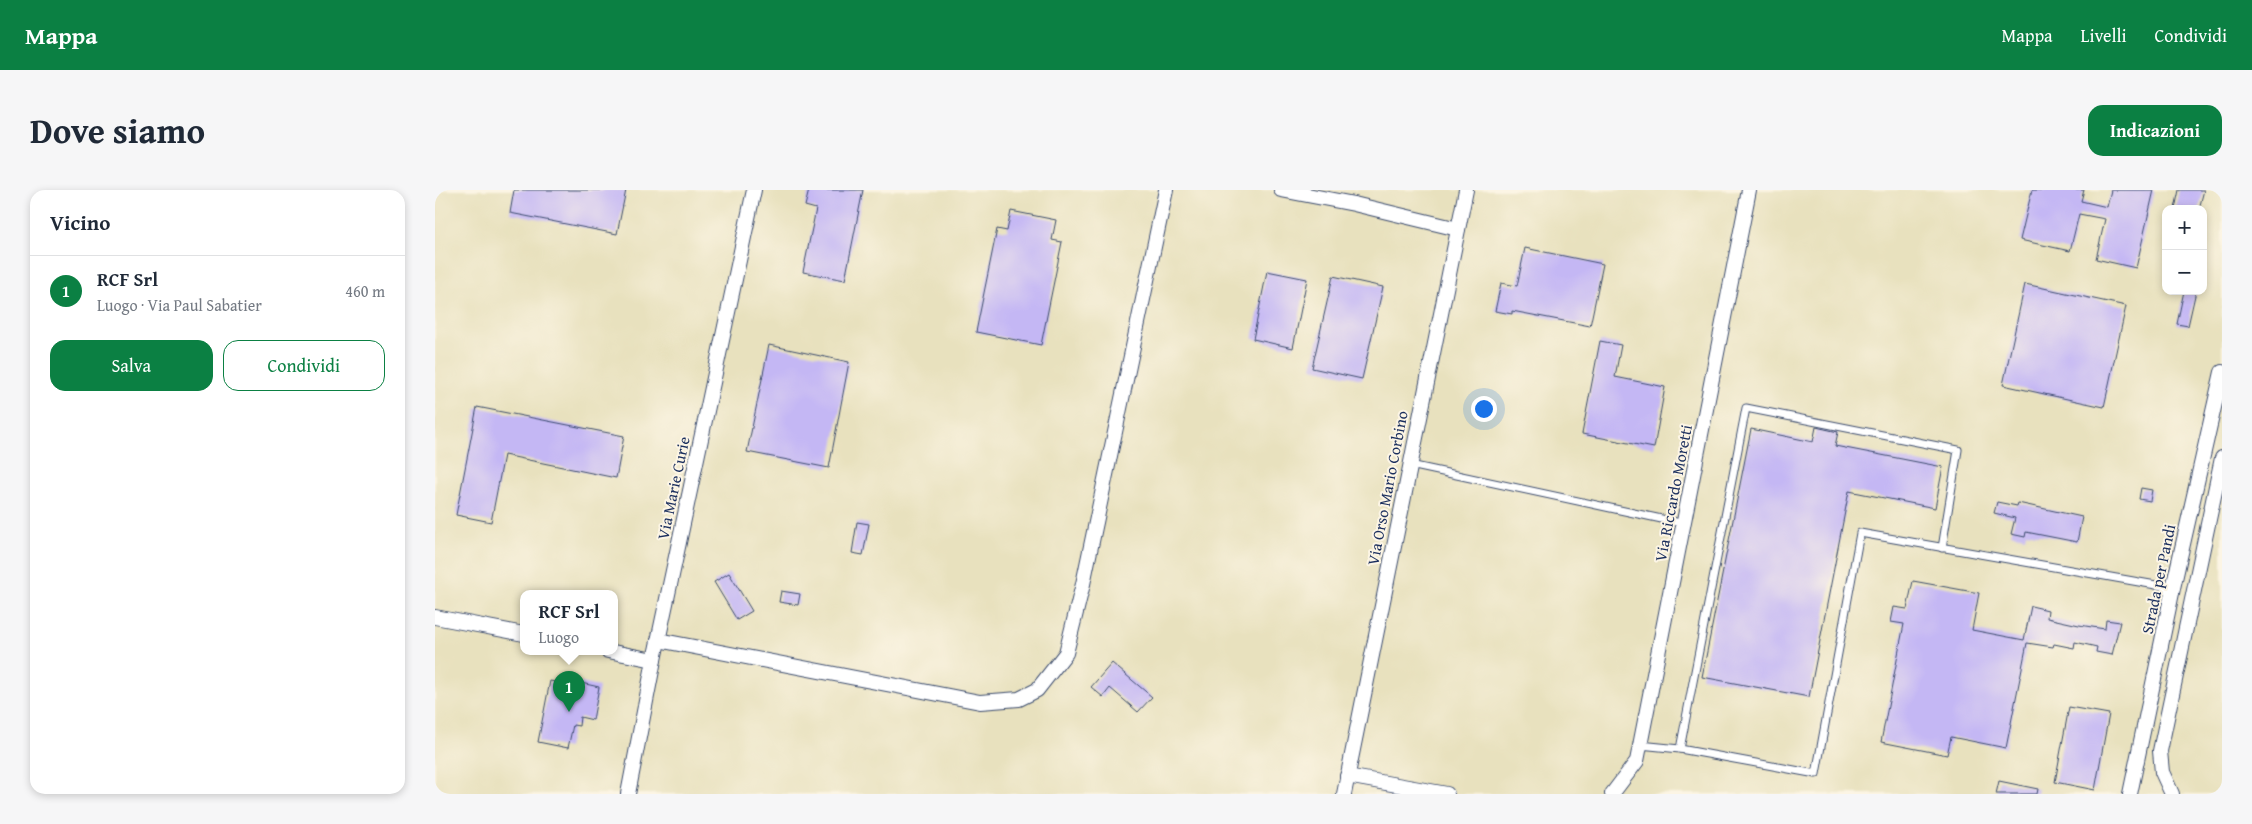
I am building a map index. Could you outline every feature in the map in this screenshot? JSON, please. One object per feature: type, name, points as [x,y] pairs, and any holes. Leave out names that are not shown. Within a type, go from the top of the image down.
[{"type":"street","name":"Via Marie Curie","points":[[628,794],[654,660],[754,190]]},
{"type":"street","points":[[659,640],[980,702],[1019,699],[1037,690],[1066,653],[1083,584],[1167,190]]},
{"type":"street","points":[[1281,190],[1354,204],[1458,229]]},
{"type":"street","name":"Via Orso Mario Corbino","points":[[1344,794],[1466,190]]},
{"type":"street","name":"Via Riccardo Moretti","points":[[1612,794],[1637,761],[1749,190]]},
{"type":"street","name":"Strada per Pandi","points":[[2130,794],[2173,588],[2222,372]]},
{"type":"street","points":[[2172,794],[2162,772],[2160,751],[2222,458]]},
{"type":"street","points":[[435,616],[520,633]]},
{"type":"street","points":[[618,653],[654,660]]},
{"type":"street","points":[[1347,776],[1447,794]]},
{"type":"lane","points":[[1680,749],[1746,408],[1958,450],[1942,548]]},
{"type":"lane","points":[[1410,465],[1685,524]]},
{"type":"lane","points":[[1640,745],[1680,749],[1816,774],[1860,534],[2173,588]]},
{"type":"building","points":[[514,190],[626,190],[617,234],[510,213]]},
{"type":"building","points":[[809,190],[863,190],[845,280],[803,272],[816,209],[805,206]]},
{"type":"building","points":[[2032,190],[2084,190],[2081,201],[2107,207],[2111,190],[2154,190],[2136,268],[2096,259],[2105,219],[2079,214],[2070,251],[2020,240]]},
{"type":"building","points":[[2179,190],[2204,190],[2200,205],[2176,205]]},
{"type":"building","points":[[1011,211],[1056,220],[1052,240],[1062,242],[1041,345],[976,332],[997,229],[1007,231]]},
{"type":"building","points":[[1525,248],[1603,264],[1590,326],[1512,311],[1512,314],[1495,311],[1501,283],[1517,286]]},
{"type":"building","points":[[1267,271],[1307,279],[1293,348],[1253,339]]},
{"type":"building","points":[[1333,276],[1383,287],[1362,379],[1312,368]]},
{"type":"building","points":[[2025,284],[2126,306],[2104,407],[2003,385]]},
{"type":"building","points":[[2183,295],[2195,295],[2188,326],[2177,324]]},
{"type":"building","points":[[1600,341],[1621,345],[1615,377],[1665,387],[1654,448],[1582,434]]},
{"type":"building","points":[[769,345],[849,362],[829,468],[747,452]]},
{"type":"building","points":[[477,407],[624,436],[616,478],[504,455],[491,522],[456,515]]},
{"type":"building","points":[[1816,427],[1838,432],[1835,446],[1943,467],[1935,508],[1849,491],[1809,697],[1702,677],[1751,429],[1813,442]]},
{"type":"building","points":[[2141,488],[2152,490],[2150,501],[2139,499]]},
{"type":"building","points":[[1997,502],[2017,506],[2018,503],[2082,517],[2077,542],[2026,532],[2025,537],[2011,534],[2015,518],[1994,513]]},
{"type":"building","points":[[857,522],[869,524],[863,555],[852,553]]},
{"type":"building","points":[[729,573],[752,611],[737,620],[714,582]]},
{"type":"building","points":[[1913,581],[1979,593],[1972,630],[2024,640],[2031,606],[2048,610],[2047,618],[2079,625],[2105,629],[2106,620],[2120,622],[2112,655],[2096,652],[2097,647],[2075,642],[2074,648],[2054,644],[2053,647],[2027,643],[2006,748],[1951,737],[1947,755],[1881,742],[1904,624],[1891,622],[1894,607],[1907,609]]},
{"type":"building","points":[[781,591],[800,594],[798,605],[779,602]]},
{"type":"building","points":[[1112,663],[1152,697],[1138,712],[1110,688],[1103,697],[1091,687]]},
{"type":"building","points":[[550,681],[581,687],[581,683],[599,687],[593,720],[580,717],[579,726],[573,725],[568,748],[538,742]]},
{"type":"building","points":[[2069,707],[2109,714],[2095,790],[2055,782]]},
{"type":"building","points":[[1999,781],[2038,789],[2037,794],[1996,794]]},
{"type":"place","name":"RCF Srl","points":[[569,712]]}]
